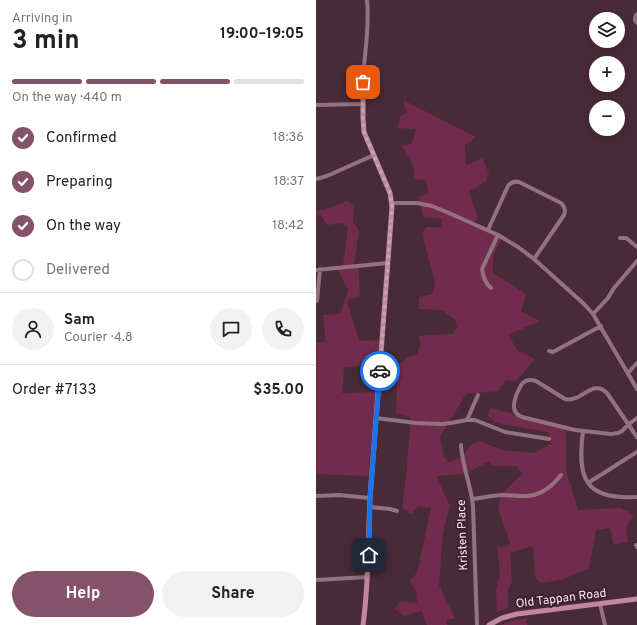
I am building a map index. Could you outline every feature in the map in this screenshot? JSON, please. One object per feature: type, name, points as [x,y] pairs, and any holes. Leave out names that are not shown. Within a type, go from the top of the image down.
[{"type":"main road","points":[[363,82],[364,132],[390,193],[392,203],[370,498],[366,604],[363,625]]},
{"type":"main road","name":"Old Tappan Road","points":[[489,625],[502,618],[517,614],[637,599]]},
{"type":"street","points":[[363,82],[368,24],[368,0]]},
{"type":"street","points":[[637,14],[634,18],[637,23]]},
{"type":"street","points":[[316,105],[363,104]]},
{"type":"street","points":[[316,179],[327,176],[374,155]]},
{"type":"street","points":[[488,230],[508,186],[514,182],[519,182],[561,203],[564,207],[564,215],[534,259]]},
{"type":"street","points":[[392,203],[417,203],[449,212],[498,235],[534,259],[593,314],[637,389]]},
{"type":"street","points":[[491,288],[486,284],[482,275],[482,269],[498,235]]},
{"type":"street","points":[[620,238],[626,238],[637,248]]},
{"type":"street","points":[[593,314],[608,298],[614,288],[637,261]]},
{"type":"street","points":[[317,301],[318,270],[388,263]]},
{"type":"street","points":[[549,351],[553,352],[601,326]]},
{"type":"street","points":[[628,373],[637,362]]},
{"type":"street","points":[[637,418],[629,424],[622,431],[615,434],[583,431],[519,416],[515,412],[513,406],[522,384],[530,380],[536,381],[568,400],[576,398],[591,389],[600,388],[607,393],[629,424],[637,437]]},
{"type":"street","points":[[467,420],[478,395]]},
{"type":"street","points":[[376,418],[416,423],[442,424],[475,420],[505,432],[549,440]]},
{"type":"street","points":[[583,431],[581,457],[584,474],[588,483],[595,491],[603,495],[637,497]]},
{"type":"street","name":"Kristen Place","points":[[461,445],[461,453],[472,499],[476,625]]},
{"type":"street","points":[[588,483],[637,452]]},
{"type":"street","points":[[472,499],[499,495],[525,496],[537,494],[553,485],[561,475]]},
{"type":"street","points":[[316,496],[339,495],[370,498]]},
{"type":"street","points":[[370,507],[397,511]]},
{"type":"street","points":[[316,580],[367,577]]},
{"type":"street","points":[[600,604],[605,625]]},
{"type":"shaded area","points":[[403,100],[476,137],[465,145],[466,166],[482,158],[489,173],[486,181],[469,192],[478,217],[474,223],[502,238],[493,255],[493,273],[526,294],[521,312],[540,321],[508,335],[518,351],[535,359],[515,382],[506,380],[498,391],[466,394],[440,437],[444,458],[450,462],[461,458],[472,444],[479,441],[503,450],[534,453],[551,444],[548,432],[496,423],[488,416],[491,408],[564,427],[566,433],[566,470],[578,510],[621,508],[634,515],[626,528],[628,542],[614,545],[610,528],[596,531],[589,568],[564,579],[541,583],[535,577],[533,546],[510,553],[512,582],[508,589],[508,608],[497,612],[496,590],[500,574],[497,546],[506,548],[510,543],[498,508],[501,495],[522,474],[516,466],[493,466],[489,461],[465,474],[436,476],[450,506],[443,532],[439,585],[455,618],[447,620],[447,625],[427,625],[422,611],[404,616],[395,609],[400,601],[417,603],[416,590],[409,581],[417,573],[431,508],[418,506],[411,514],[402,507],[411,418],[396,412],[398,366],[408,357],[417,354],[421,343],[418,336],[452,334],[457,327],[455,320],[442,310],[419,309],[419,297],[433,294],[435,282],[422,234],[426,227],[441,227],[442,219],[423,217],[419,197],[428,193],[427,185],[425,180],[414,179],[414,168],[402,146],[412,144],[416,129],[398,128],[400,117],[407,112]]},
{"type":"shaded area","points":[[347,201],[354,205],[353,222],[359,231],[354,264],[358,264],[360,297],[349,299],[348,304],[359,341],[379,340],[378,364],[344,367],[342,393],[376,392],[368,476],[316,474],[316,343],[326,342],[323,315],[340,314],[348,290],[336,266],[343,266],[348,227],[341,223],[327,225],[320,214],[316,215],[316,211],[324,210]]},
{"type":"shaded area","points":[[527,618],[527,625],[500,625],[516,620]]},
{"type":"way so far","points":[[363,82],[364,132],[390,193],[392,205],[380,371]]},
{"type":"route","points":[[369,555],[370,498],[380,371]]}]
